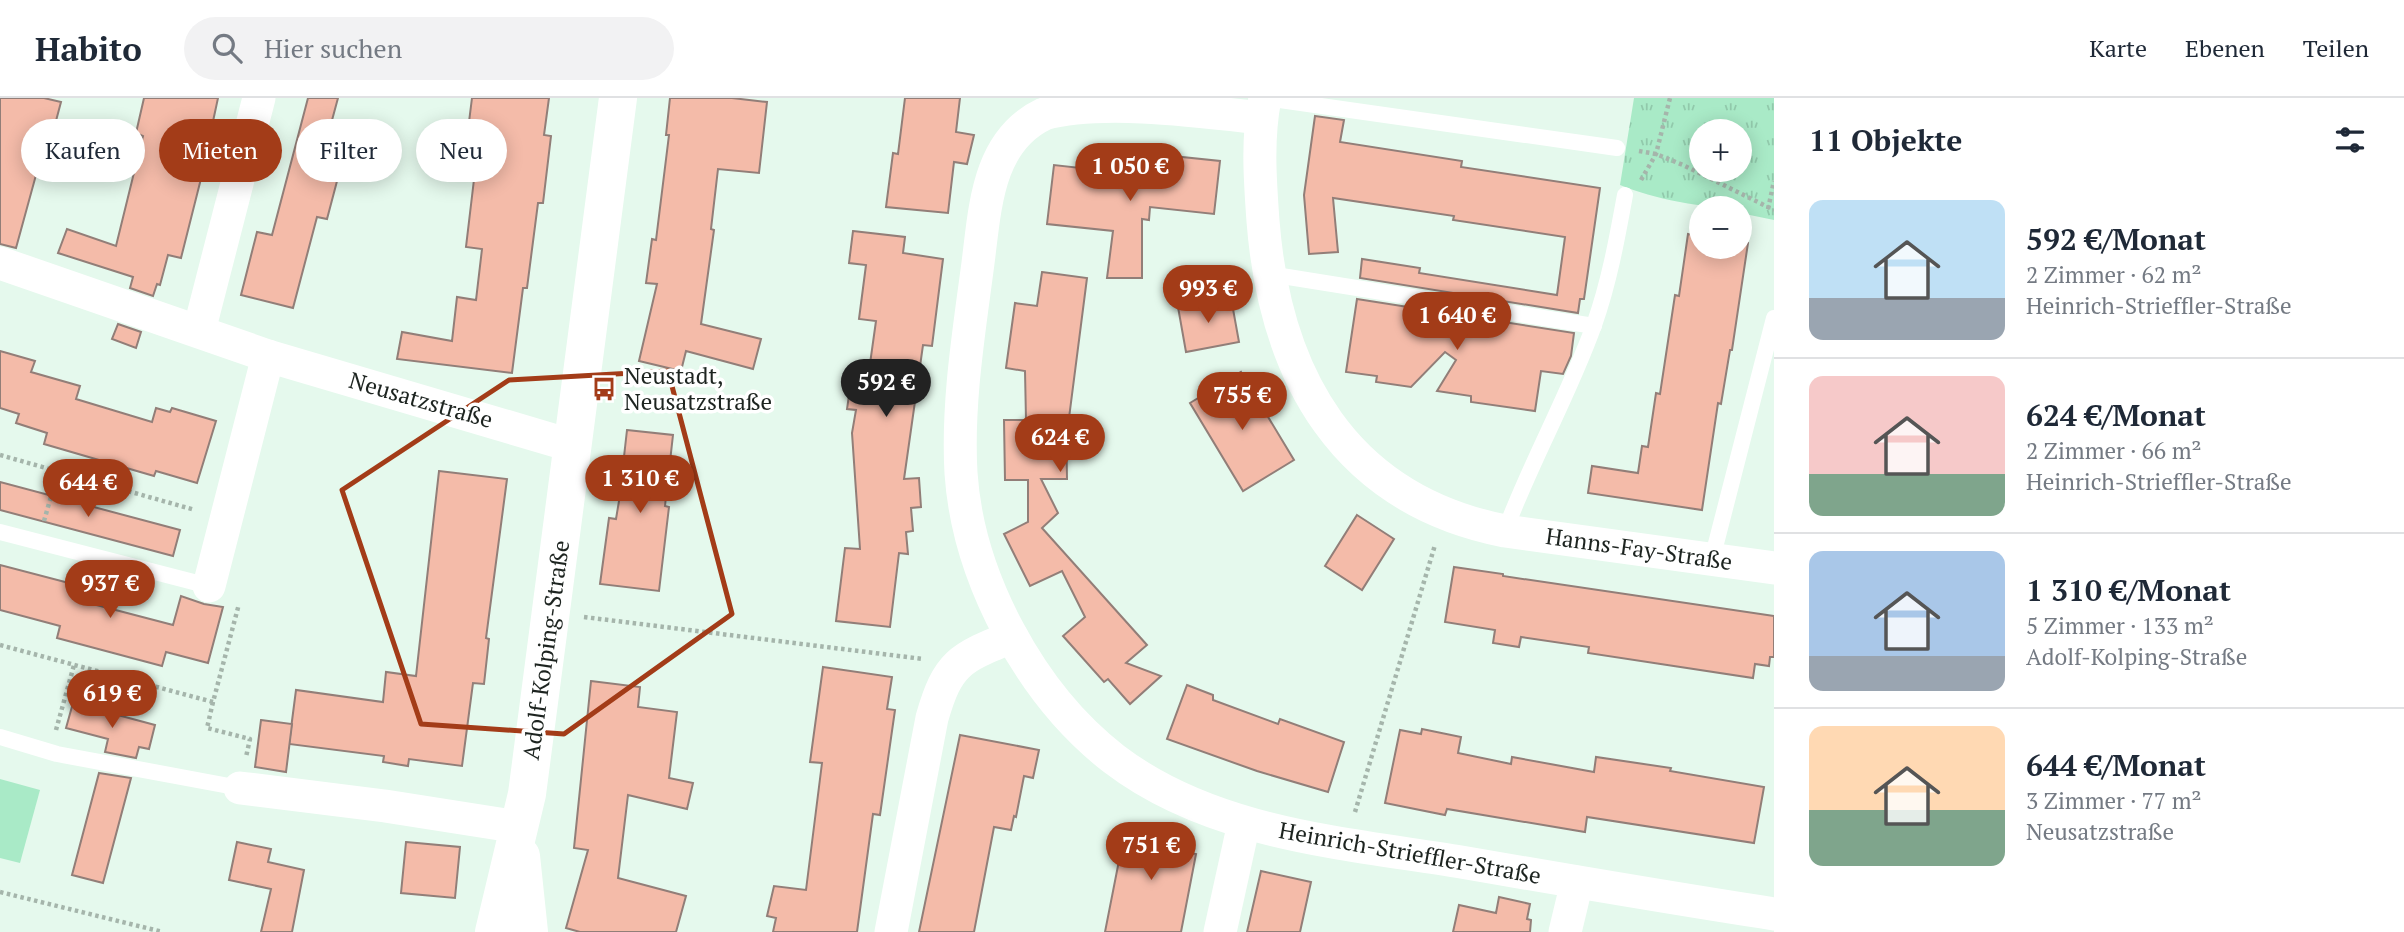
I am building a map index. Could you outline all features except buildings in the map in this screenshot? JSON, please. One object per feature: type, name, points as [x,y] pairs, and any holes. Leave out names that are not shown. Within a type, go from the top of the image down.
[{"type":"street","points":[[199,331],[259,98]]},
{"type":"street","name":"Adolf-Kolping-Straße","points":[[494,932],[527,794],[618,98]]},
{"type":"street","name":"Heinrich-Strieffler-Straße","points":[[1263,108],[1103,101],[1074,105],[1044,114],[1023,129],[1004,149],[993,173],[983,223],[964,366],[960,435],[961,476],[969,524],[984,578],[1012,637],[1046,690],[1081,730],[1115,760],[1158,788],[1244,823],[1346,843],[1774,914]]},
{"type":"street","name":"Hanns-Fay-Straße","points":[[1263,108],[1260,190],[1269,274],[1286,337],[1300,375],[1325,420],[1348,448],[1380,477],[1414,500],[1444,515],[1471,524],[1774,568]]},
{"type":"street","name":"Neusatzstraße","points":[[0,263],[268,356],[573,446]]},
{"type":"street","points":[[209,586],[268,356]]},
{"type":"street","points":[[891,932],[932,718],[941,688],[951,671],[961,662],[1012,637]]},
{"type":"street","points":[[240,788],[385,806],[518,830]]},
{"type":"street","points":[[1220,932],[1244,823]]},
{"type":"street","name":"Adolf-Kolping-Straße","points":[[518,830],[528,932]]},
{"type":"street","points":[[1565,932],[1577,882]]},
{"type":"lane","points":[[1263,108],[1617,148]]},
{"type":"lane","points":[[1505,531],[1519,493],[1569,387],[1594,326],[1608,278],[1625,195]]},
{"type":"lane","points":[[1269,274],[1594,326]]},
{"type":"lane","points":[[1712,559],[1774,318]]},
{"type":"lane","points":[[0,532],[209,586]]},
{"type":"lane","points":[[0,737],[51,751],[240,788]]},
{"type":"path","points":[[1625,195],[1643,179],[1656,154],[1670,98]]},
{"type":"path","points":[[1617,148],[1656,154],[1771,209],[1774,181]]},
{"type":"path","points":[[0,455],[226,519]]},
{"type":"path","points":[[38,542],[58,472]]},
{"type":"path","points":[[1346,843],[1444,515]]},
{"type":"path","points":[[209,586],[242,594],[207,728],[250,739],[240,788]]},
{"type":"path","points":[[552,612],[922,659],[951,671]]},
{"type":"path","points":[[0,645],[213,702]]},
{"type":"path","points":[[51,751],[74,665]]},
{"type":"path","points":[[0,892],[163,932]]},
{"type":"highlighted area","points":[[668,371],[732,614],[564,734],[421,724],[342,490],[509,380]]},
{"type":"green space","points":[[1634,98],[1774,98],[1774,220],[1752,215],[1752,196],[1689,196],[1689,203],[1620,185]]},
{"type":"green space","points":[[0,779],[40,790],[20,863],[0,858]]},
{"type":"place","name":"Neustadt, Neusatzstraße","points":[[604,389]]}]
